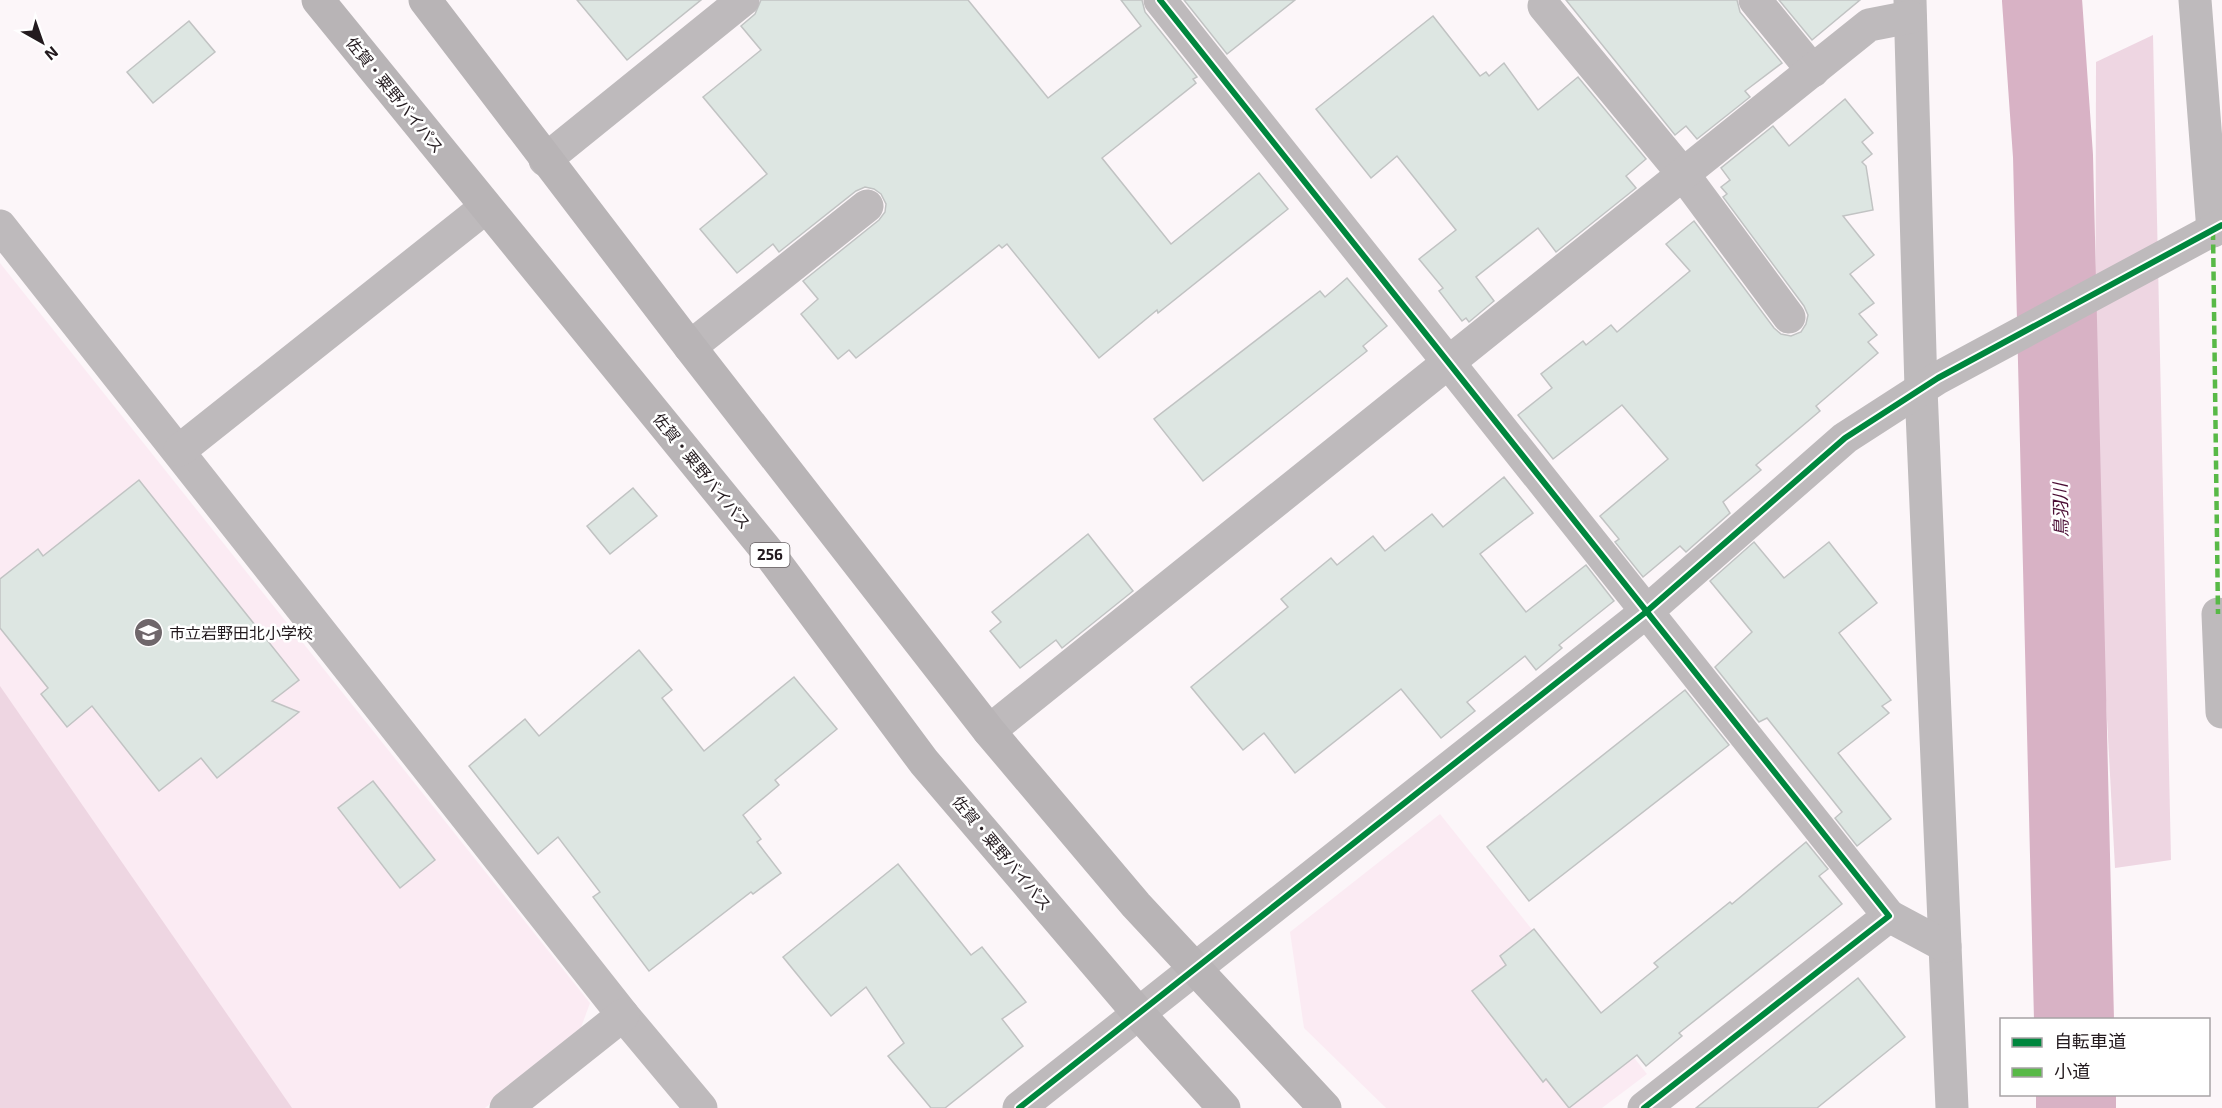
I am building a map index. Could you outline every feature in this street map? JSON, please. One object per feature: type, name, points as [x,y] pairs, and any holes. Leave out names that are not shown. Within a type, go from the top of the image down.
[{"type":"highway","name":"佐賀・粟野バイパス","points":[[318,0],[768,552],[924,762],[1139,1014],[1224,1108]]},
{"type":"highway","points":[[425,0],[545,160],[989,731],[1136,905],[1325,1108]]},
{"type":"street","points":[[545,160],[743,0]]},
{"type":"street","points":[[1160,0],[1889,916],[1945,946]]},
{"type":"street","points":[[1755,0],[1813,70]]},
{"type":"street","points":[[1019,1108],[1646,612],[1845,438],[1929,384],[2207,234],[2195,0]]},
{"type":"street","points":[[1544,6],[1683,174],[1789,317]]},
{"type":"street","points":[[989,731],[1869,25],[1910,8],[1929,384],[1945,946],[1952,1108]]},
{"type":"street","points":[[690,347],[867,206]]},
{"type":"street","points":[[180,450],[486,207]]},
{"type":"street","points":[[0,226],[180,450],[623,1015],[701,1108]]},
{"type":"street","points":[[2218,614],[2222,712]]},
{"type":"street","points":[[1644,1108],[1889,916]]},
{"type":"street","points":[[506,1108],[623,1015]]},
{"type":"shaded area","points":[[2153,35],[2171,860],[2115,868],[2095,494],[2096,62]]},
{"type":"shaded area","name":"市立岩野田北小学校","points":[[0,263],[590,1003],[579,1033],[485,1108],[0,1108]]},
{"type":"shaded area","points":[[0,686],[292,1108],[0,1108]]},
{"type":"shaded area","points":[[1440,814],[1647,1074],[1602,1108],[1386,1108],[1304,1028],[1290,932]]},
{"type":"building","points":[[577,0],[701,0],[627,60]]},
{"type":"building","points":[[761,0],[968,0],[1048,98],[1141,26],[1121,0],[1142,0],[1145,12],[1197,77],[1193,79],[1196,83],[1102,158],[1171,244],[1259,173],[1288,209],[1099,358],[1007,244],[1002,248],[999,245],[856,358],[849,350],[838,359],[801,314],[818,299],[803,281],[879,220],[885,212],[886,204],[881,194],[865,187],[856,191],[779,252],[773,244],[737,273],[700,229],[767,174],[703,97],[761,50],[741,26],[755,14]]},
{"type":"building","points":[[1184,0],[1295,0],[1227,54]]},
{"type":"building","points":[[1566,0],[1737,0],[1740,12],[1782,63],[1745,91],[1750,97],[1697,139],[1686,126],[1675,135]]},
{"type":"building","points":[[1779,0],[1860,0],[1812,40]]},
{"type":"building","points":[[1433,16],[1480,76],[1486,72],[1489,76],[1504,63],[1538,110],[1578,77],[1646,159],[1626,176],[1636,188],[1556,252],[1538,228],[1476,277],[1494,301],[1469,322],[1466,318],[1462,321],[1439,291],[1443,288],[1419,259],[1456,230],[1397,156],[1371,178],[1316,109]]},
{"type":"building","points":[[189,21],[215,52],[153,103],[127,72]]},
{"type":"building","points":[[1845,99],[1873,133],[1862,142],[1872,154],[1862,162],[1866,166],[1873,210],[1843,216],[1874,255],[1850,274],[1874,303],[1859,314],[1877,335],[1868,342],[1878,353],[1816,406],[1820,411],[1756,465],[1761,470],[1723,502],[1730,513],[1686,552],[1680,546],[1643,577],[1615,542],[1619,539],[1600,516],[1668,459],[1622,405],[1553,459],[1518,415],[1552,388],[1541,374],[1583,341],[1586,345],[1611,325],[1617,332],[1690,271],[1666,244],[1694,221],[1774,328],[1781,334],[1791,336],[1801,332],[1808,315],[1804,306],[1723,197],[1727,194],[1721,187],[1730,180],[1721,168],[1773,126],[1789,146]]},
{"type":"building","points":[[1347,278],[1387,326],[1363,346],[1367,351],[1203,481],[1154,419],[1320,291],[1325,297]]},
{"type":"building","points":[[1504,477],[1533,513],[1480,554],[1526,612],[1586,565],[1614,601],[1559,645],[1562,648],[1536,670],[1525,656],[1467,702],[1475,711],[1441,738],[1401,689],[1295,773],[1264,733],[1243,750],[1191,687],[1288,607],[1281,599],[1331,558],[1337,565],[1373,536],[1385,551],[1432,514],[1443,527]]},
{"type":"building","points":[[139,480],[299,680],[272,701],[299,712],[217,778],[201,758],[159,791],[92,706],[67,727],[41,694],[48,688],[0,628],[0,579],[38,549],[43,556]]},
{"type":"building","points":[[633,488],[657,516],[610,554],[587,526]]},
{"type":"building","points":[[1088,534],[1133,591],[1062,648],[1056,640],[1020,668],[990,631],[1001,622],[992,612]]},
{"type":"building","points":[[1754,542],[1784,578],[1829,542],[1877,603],[1839,633],[1891,700],[1882,706],[1889,713],[1838,753],[1891,819],[1857,846],[1835,818],[1842,812],[1767,718],[1759,722],[1715,667],[1752,632],[1710,581]]},
{"type":"building","points":[[639,650],[672,690],[662,698],[704,751],[794,677],[837,729],[775,780],[779,785],[743,815],[761,839],[757,842],[781,873],[753,894],[751,892],[649,971],[593,897],[600,892],[558,837],[538,854],[469,766],[525,719],[539,736]]},
{"type":"building","points":[[1685,690],[1729,745],[1529,901],[1487,847]]},
{"type":"building","points":[[373,781],[435,860],[400,888],[338,808]]},
{"type":"building","points":[[1806,842],[1828,869],[1819,876],[1842,904],[1679,1033],[1682,1036],[1646,1066],[1637,1055],[1569,1108],[1546,1079],[1543,1082],[1472,991],[1506,965],[1500,956],[1534,929],[1601,1013],[1658,967],[1654,963],[1730,902],[1732,904]]},
{"type":"building","points":[[898,864],[971,955],[982,947],[1026,1002],[1002,1019],[1023,1046],[945,1108],[931,1108],[888,1056],[904,1043],[866,987],[831,1016],[783,957]]},
{"type":"building","points":[[1858,978],[1905,1037],[1817,1108],[1696,1108]]},
{"type":"waterway","name":"鳥羽川","points":[[2042,0],[2053,156],[2074,1018]]},
{"type":"waterway","name":"鳥羽川","points":[[2076,1096],[2076,1108]]},
{"type":"marked path","points":[[2213,231],[2218,614]]},
{"type":"cycle path","points":[[1160,0],[1889,916],[1644,1108]]},
{"type":"cycle path","points":[[1019,1108],[1646,612],[1845,438],[1938,378],[2222,225]]},
{"type":"place","name":"市立岩野田北小学校","points":[[148,633]]}]
